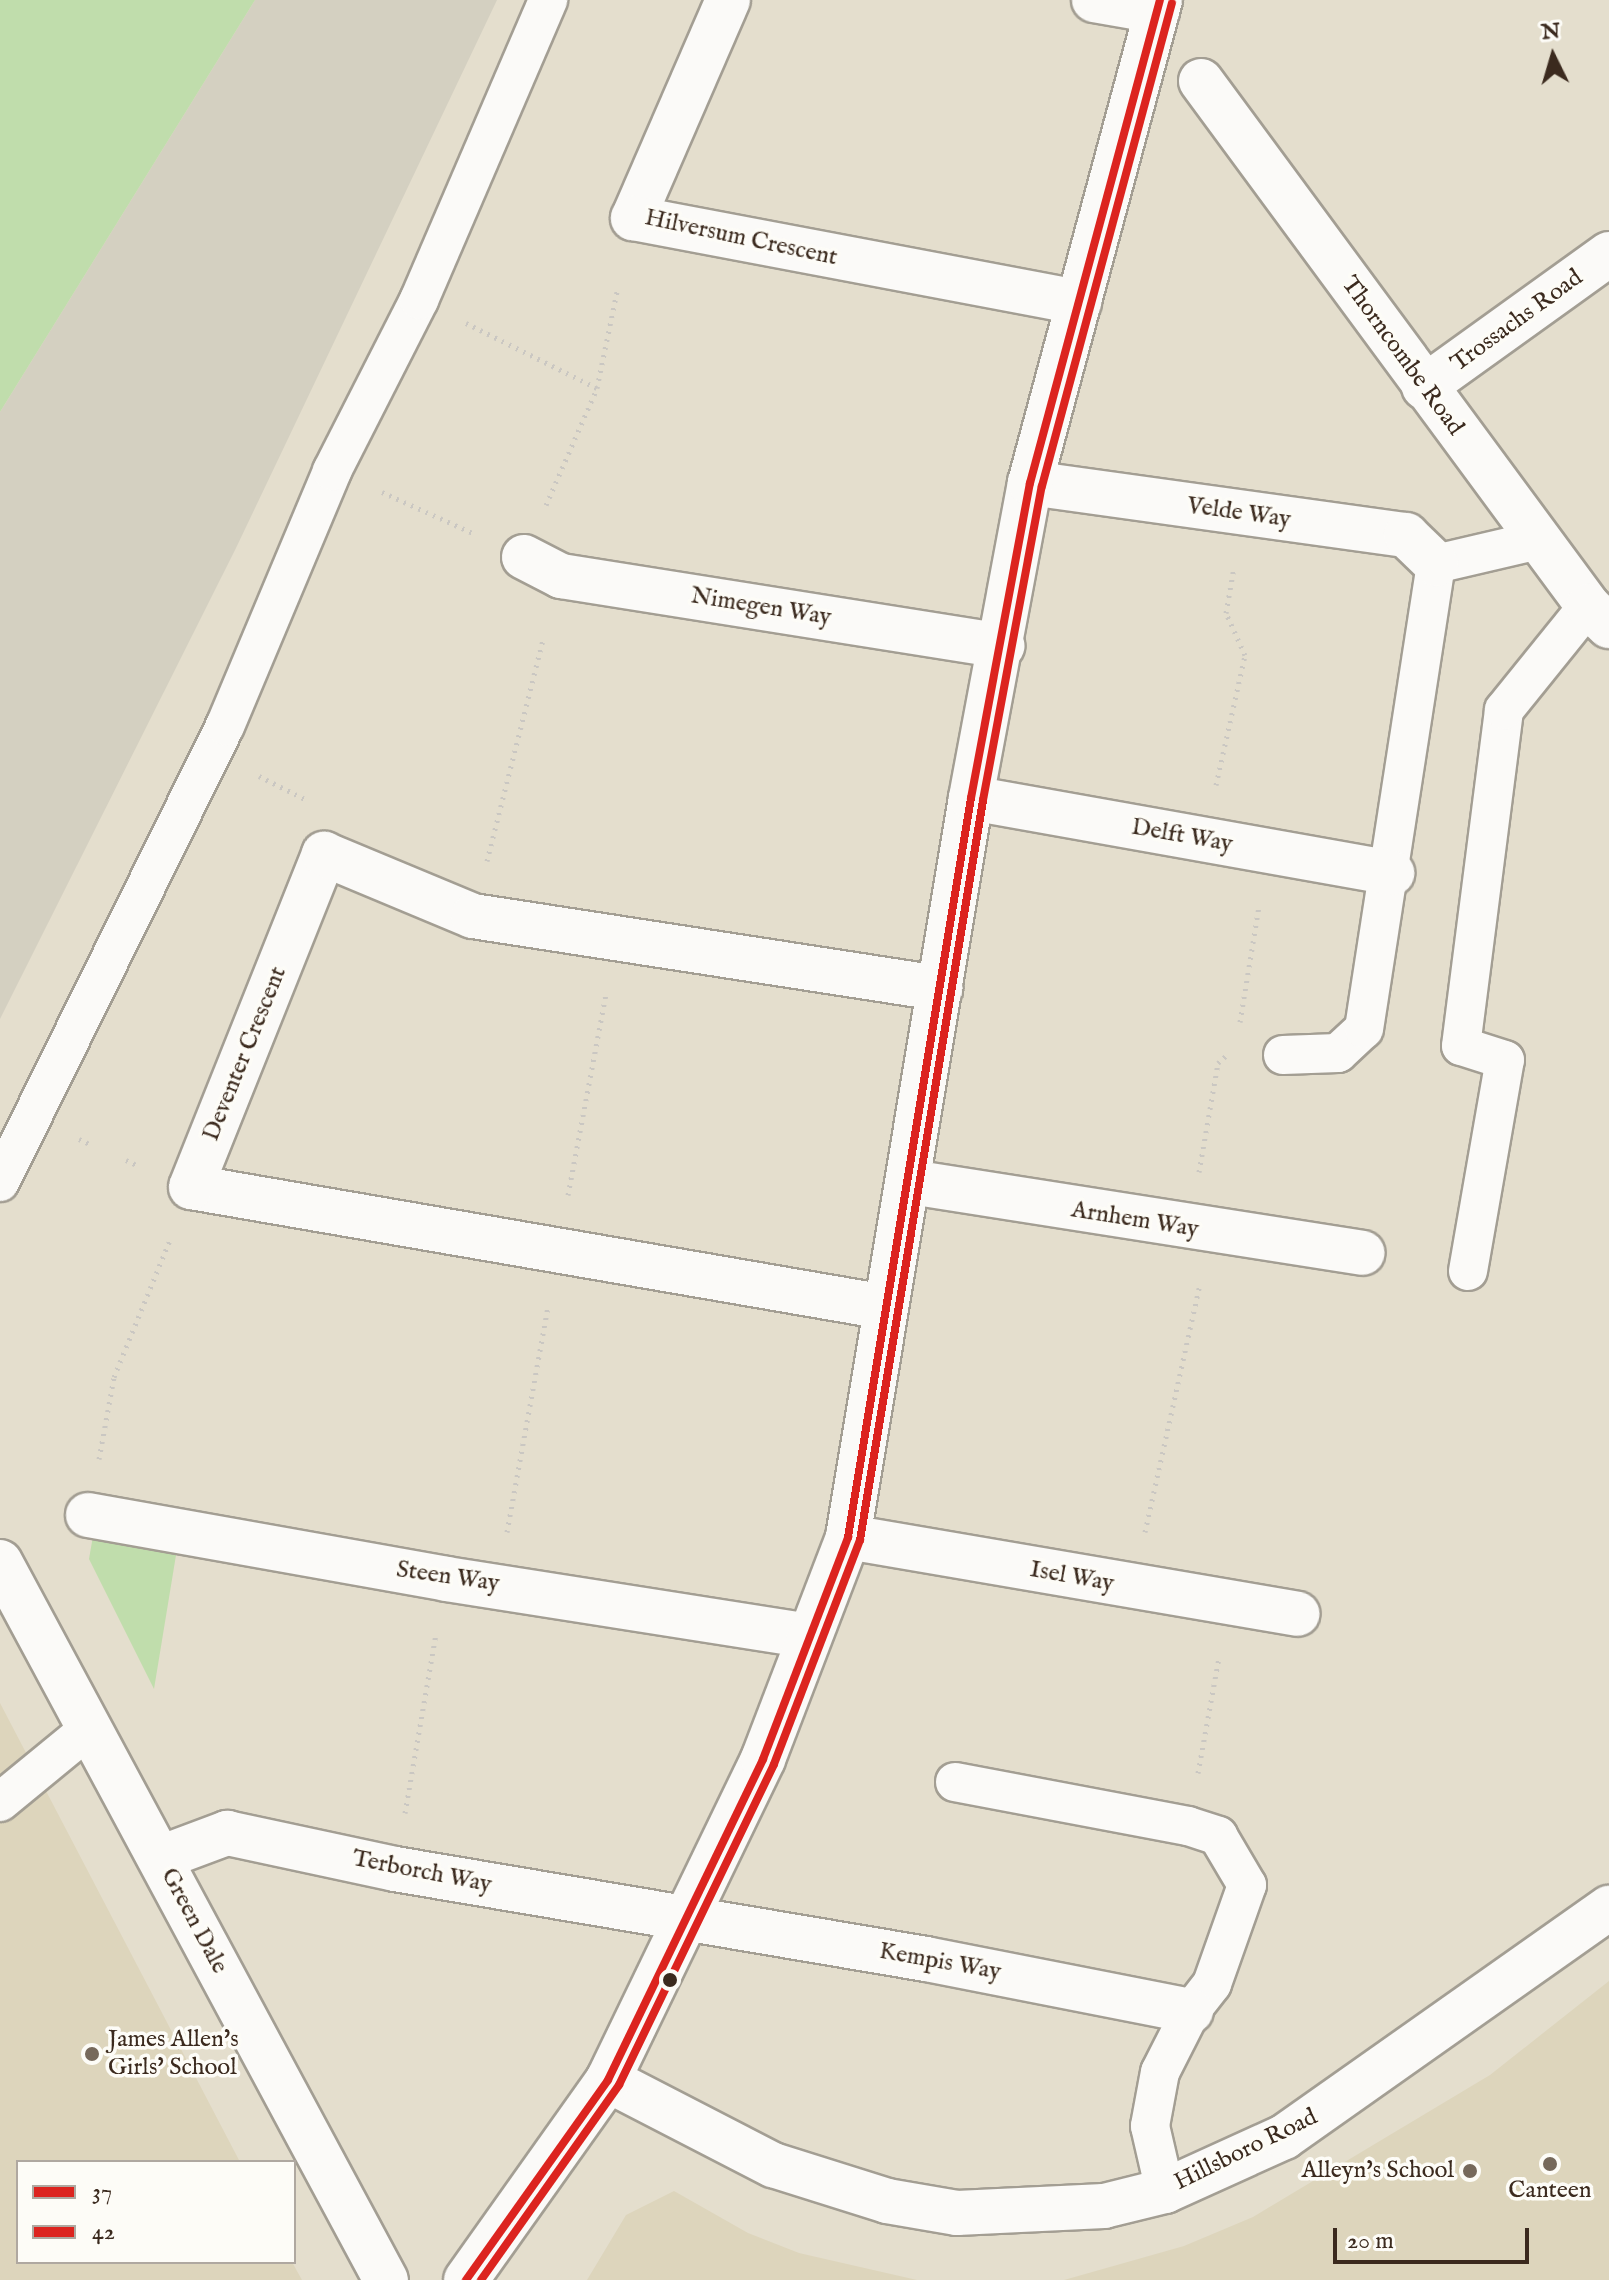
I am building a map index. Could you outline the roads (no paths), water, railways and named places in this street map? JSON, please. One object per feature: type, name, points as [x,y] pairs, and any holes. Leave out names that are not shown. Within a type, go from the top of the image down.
[{"type":"street","name":"Hilversum Crescent","points":[[728,0],[633,218],[1079,302]]},
{"type":"street","points":[[466,2280],[608,2080],[763,1759],[848,1537],[885,1307],[910,1182],[971,798],[1002,646],[1030,483],[1158,6],[1094,0]]},
{"type":"street","name":"Thorncombe Road","points":[[1201,81],[1424,387],[1598,616]]},
{"type":"street","name":"Trossachs Road","points":[[1424,387],[1609,254]]},
{"type":"street","name":"Velde Way","points":[[1030,483],[1406,535],[1436,564]]},
{"type":"street","name":"Nimegen Way","points":[[524,557],[561,576],[1002,646]]},
{"type":"street","name":"Delft Way","points":[[971,798],[1392,873]]},
{"type":"street","name":"Deventer Crescent","points":[[885,1307],[191,1187],[324,854],[473,916],[940,988]]},
{"type":"street","name":"Arnhem Way","points":[[910,1182],[1210,1232],[1362,1253]]},
{"type":"street","name":"Steen Way","points":[[88,1515],[446,1579],[498,1584],[809,1636]]},
{"type":"street","name":"Isel Way","points":[[848,1537],[1297,1614]]},
{"type":"street","name":"Green Dale","points":[[0,1562],[386,2280]]},
{"type":"street","name":"Terborch Way","points":[[160,1858],[227,1833],[395,1869],[688,1919]]},
{"type":"street","name":"Hillsboro Road","points":[[608,2080],[773,2165],[887,2201],[957,2213],[1044,2212],[1104,2206],[1165,2191],[1233,2163],[1333,2106],[1606,1918]]},
{"type":"street","name":"Kempis Way","points":[[688,1919],[1191,2011]]},
{"type":"lane","points":[[0,1182],[211,754],[332,471],[419,300],[548,0]]},
{"type":"lane","points":[[1283,1055],[1338,1053],[1364,1029],[1392,873],[1436,564],[1538,540]]},
{"type":"lane","points":[[1468,1271],[1505,1060],[1461,1046],[1504,710],[1598,616]]},
{"type":"lane","points":[[0,1802],[90,1728]]},
{"type":"lane","points":[[955,1782],[1188,1826],[1218,1836],[1247,1885],[1212,1984],[1191,2011],[1160,2072],[1150,2126],[1165,2191]]},
{"type":"place","name":"James Allen's Girls' School","points":[[92,2054]]},
{"type":"place","name":"Canteen","points":[[1550,2164]]},
{"type":"place","name":"Alleyn's School","points":[[1470,2171]]}]
